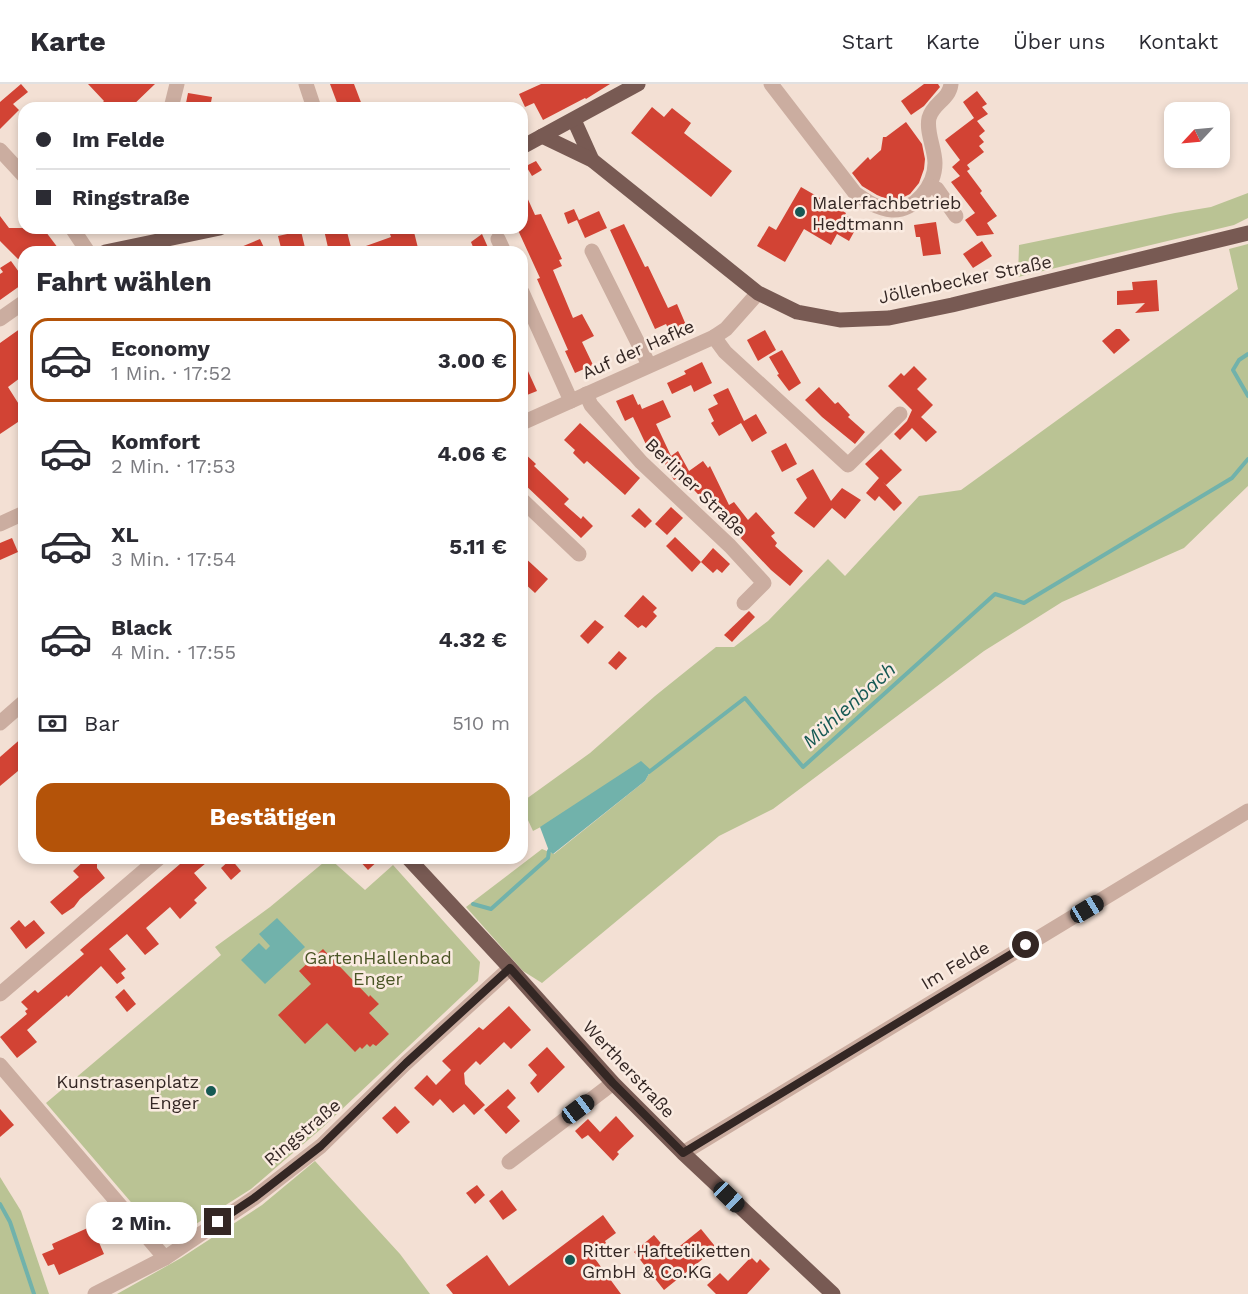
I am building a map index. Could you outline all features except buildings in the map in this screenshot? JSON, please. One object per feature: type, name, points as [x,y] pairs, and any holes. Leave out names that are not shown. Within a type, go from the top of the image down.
[{"type":"main road","points":[[528,144],[638,84]]},
{"type":"main road","name":"Jöllenbecker Straße","points":[[574,120],[592,160]]},
{"type":"main road","name":"Jöllenbecker Straße","points":[[542,136],[592,160],[754,297],[797,312],[840,320],[889,318],[952,305],[1248,233]]},
{"type":"main road","points":[[134,246],[191,234]]},
{"type":"main road","name":"Wertherstraße","points":[[414,864],[613,1083],[683,1153],[833,1294]]},
{"type":"street","points":[[172,102],[177,84]]},
{"type":"street","points":[[306,84],[312,102]]},
{"type":"street","points":[[771,84],[855,193],[874,206],[893,210],[908,206],[919,199],[934,176],[935,163],[929,119],[933,110],[949,95],[951,84]]},
{"type":"street","points":[[0,150],[18,170]]},
{"type":"street","points":[[929,186],[937,189],[956,216]]},
{"type":"street","points":[[592,251],[649,365]]},
{"type":"street","name":"Auf der Hafke","points":[[528,420],[714,337],[726,329],[754,297]]},
{"type":"street","points":[[528,305],[571,401]]},
{"type":"street","points":[[0,319],[18,306]]},
{"type":"street","points":[[714,337],[725,352],[848,465],[900,414]]},
{"type":"street","name":"Berliner Straße","points":[[586,394],[591,405],[641,462],[730,546],[764,583],[744,603]]},
{"type":"street","points":[[528,506],[579,554]]},
{"type":"street","points":[[0,524],[18,516]]},
{"type":"street","points":[[0,723],[18,707]]},
{"type":"street","name":"Im Felde","points":[[683,1153],[1248,810]]},
{"type":"street","points":[[0,994],[152,864]]},
{"type":"street","name":"Ringstraße","points":[[95,1294],[165,1258],[254,1198],[321,1146],[406,1063],[510,968]]},
{"type":"street","points":[[0,1065],[165,1258]]},
{"type":"street","points":[[509,1162],[613,1083]]},
{"type":"green space","points":[[1248,193],[1248,218],[1234,225],[1018,277],[1019,245],[1211,207]]},
{"type":"green space","points":[[1248,244],[1248,486],[1184,548],[1062,602],[984,651],[773,809],[719,836],[542,983],[523,971],[466,907],[522,864],[528,864],[528,860],[542,849],[554,854],[645,781],[651,770],[533,831],[528,820],[528,798],[590,753],[716,647],[734,647],[768,621],[828,559],[845,576],[919,496],[961,490],[1238,289],[1229,249]]},
{"type":"green space","name":"Kunstrasenplatz Enger","points":[[322,864],[336,864],[365,890],[393,865],[480,962],[478,981],[322,1128],[251,1189],[166,1243],[46,1103],[221,955],[215,947],[270,907]]},
{"type":"green space","points":[[315,1161],[400,1254],[430,1294],[117,1294],[181,1258],[262,1205]]},
{"type":"green space","points":[[0,1177],[21,1211],[49,1294],[0,1294]]},
{"type":"water","points":[[641,761],[651,770],[645,781],[553,854],[549,851],[540,827]]},
{"type":"water","points":[[277,918],[305,947],[265,984],[241,960],[259,943],[266,950],[270,946],[259,934]]},
{"type":"waterway","name":"Mühlenbach","points":[[1248,354],[1239,360],[1233,370],[1248,396]]},
{"type":"waterway","name":"Mühlenbach","points":[[649,772],[745,698],[803,767],[995,594],[1024,603],[1232,478],[1248,459]]},
{"type":"waterway","name":"Mühlenbach","points":[[473,904],[491,909],[548,858],[551,849]]},
{"type":"waterway","points":[[0,1204],[10,1222],[34,1294]]},
{"type":"place","name":"Malerfachbetrieb Hedtmann","points":[[800,212]]},
{"type":"place","name":"Kunstrasenplatz Enger","points":[[211,1091]]},
{"type":"place","name":"Ritter Haftetiketten GmbH & Co.KG","points":[[570,1260]]},
{"type":"route","points":[[218,1222],[254,1198],[321,1146],[406,1063],[510,968],[613,1083],[683,1153],[1026,945]]},
{"type":"park label","name":"GartenHallenbad Enger","points":[[378,967]]}]
